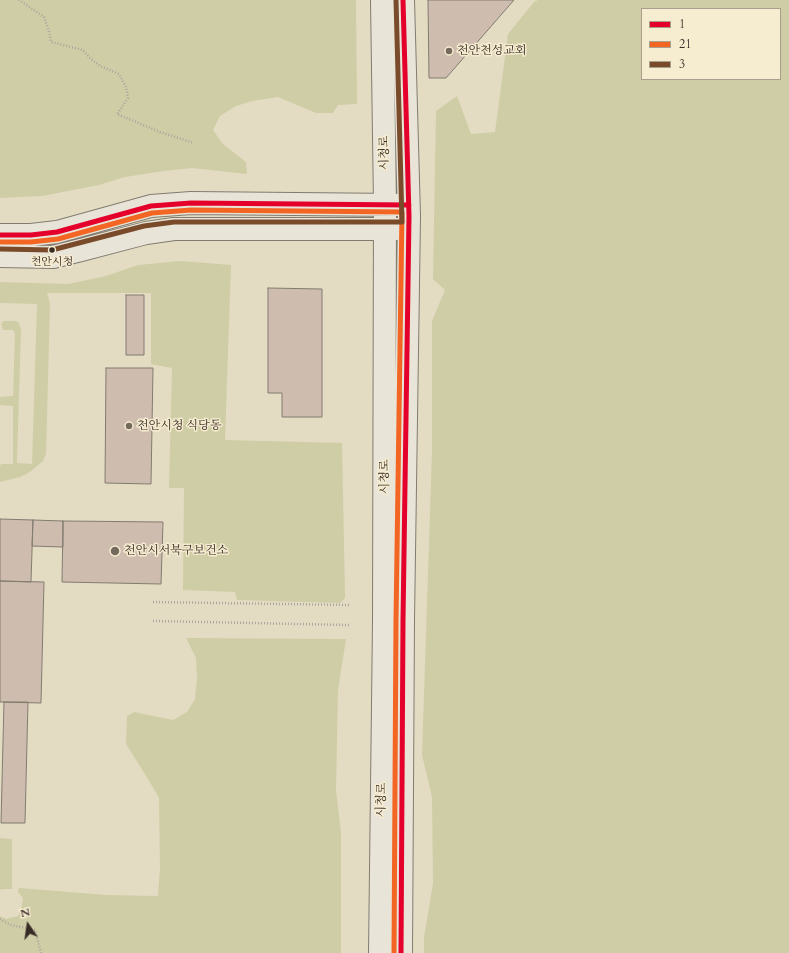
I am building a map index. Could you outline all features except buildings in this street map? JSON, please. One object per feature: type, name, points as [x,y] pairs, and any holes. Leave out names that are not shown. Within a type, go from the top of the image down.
[{"type":"street","name":"시청로","points":[[380,953],[384,622],[385,229],[382,0]]},
{"type":"street","name":"시청로","points":[[401,953],[403,620],[409,229],[403,0]]},
{"type":"street","points":[[0,235],[32,235],[57,232],[151,206],[191,203],[409,205]]},
{"type":"street","points":[[0,256],[53,256],[96,247],[146,233],[174,228],[409,229]]},
{"type":"path","points":[[19,0],[44,17],[49,31],[50,42],[84,50],[90,58],[100,66],[119,74],[126,87],[128,98],[117,114],[160,132],[194,143]]},
{"type":"path","points":[[153,602],[350,605]]},
{"type":"path","points":[[153,621],[350,625]]},
{"type":"path","points":[[0,919],[11,925],[35,930],[41,953]]},
{"type":"shaded area","points":[[0,0],[356,0],[357,104],[338,105],[333,113],[316,113],[278,97],[252,101],[236,106],[220,116],[213,130],[223,144],[246,162],[247,174],[192,168],[125,177],[99,185],[42,196],[0,198]]},
{"type":"shaded area","points":[[538,0],[789,0],[789,953],[424,953],[424,937],[433,883],[432,797],[422,755],[432,451],[432,321],[445,290],[433,279],[436,111],[457,96],[471,134],[495,132],[508,34],[534,2]]},
{"type":"shaded area","points":[[180,261],[231,265],[225,440],[342,443],[345,598],[340,603],[237,600],[235,592],[183,590],[184,488],[169,488],[172,368],[151,364],[151,293],[47,293],[50,303],[46,454],[43,461],[30,472],[20,477],[0,482],[1,464],[13,464],[13,406],[0,405],[0,397],[13,396],[15,334],[13,330],[3,330],[1,324],[4,321],[15,321],[18,322],[21,329],[17,463],[32,464],[37,304],[0,303],[0,282],[68,284],[106,276],[138,265]]},
{"type":"shaded area","points":[[186,638],[346,639],[338,690],[336,790],[341,833],[341,953],[0,953],[0,916],[6,919],[18,916],[21,910],[23,898],[18,892],[19,888],[107,895],[158,896],[160,868],[159,798],[126,744],[127,716],[134,712],[173,720],[187,712],[195,699],[197,677],[196,658]]},
{"type":"shaded area","points":[[0,838],[12,839],[12,889],[0,890]]},
{"type":"transit line","name":"3","points":[[0,249],[52,250],[144,226],[174,222],[402,222],[396,0]]},
{"type":"transit line","name":"1","points":[[401,953],[403,620],[409,216],[403,0]]},
{"type":"transit line","name":"1","points":[[0,235],[31,235],[57,232],[151,206],[191,203],[409,205]]},
{"type":"transit line","name":"21","points":[[0,242],[31,242],[58,239],[152,213],[191,210],[402,212],[396,620],[394,953]]},
{"type":"place","name":"천안천성교회","points":[[449,51]]},
{"type":"place","name":"천안시청","points":[[52,250]]},
{"type":"place","name":"천안시청 식당동","points":[[129,426]]},
{"type":"place","name":"천안시서북구보건소","points":[[115,551]]}]
